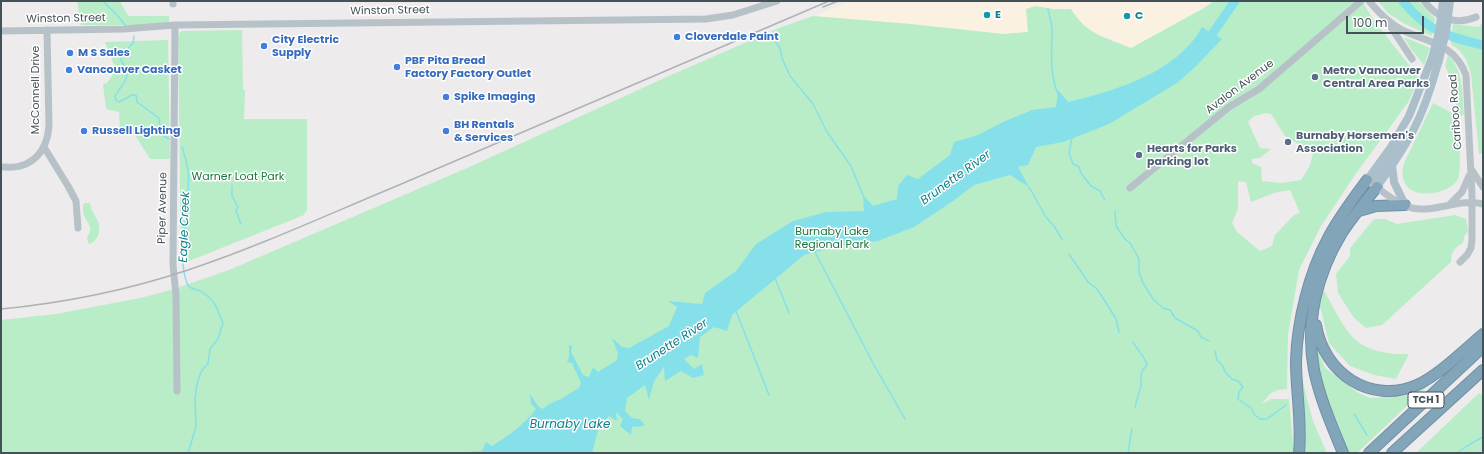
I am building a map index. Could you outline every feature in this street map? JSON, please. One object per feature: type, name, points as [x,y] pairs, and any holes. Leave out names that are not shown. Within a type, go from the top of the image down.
[{"type":"highway","points":[[1340,452],[1314,369],[1312,354],[1312,313],[1310,301],[1313,274],[1328,237],[1367,180]]},
{"type":"highway","points":[[1299,453],[1296,359],[1300,323],[1324,269],[1343,233],[1377,187]]},
{"type":"highway","points":[[1359,211],[1376,206],[1405,205]]},
{"type":"highway","points":[[1310,301],[1318,335],[1330,360],[1341,373],[1348,378],[1364,386],[1380,390],[1397,390],[1417,384],[1440,369],[1483,334]]},
{"type":"highway","name":"TCH 1","points":[[1369,453],[1483,347]]},
{"type":"highway","name":"TCH 1","points":[[1392,453],[1483,370]]},
{"type":"main road","points":[[1377,187],[1404,148],[1428,95],[1436,59],[1443,1]]},
{"type":"main road","points":[[1377,187],[1376,179],[1402,139],[1412,111],[1436,59],[1447,28],[1450,1]]},
{"type":"main road","points":[[1367,180],[1394,142],[1412,111]]},
{"type":"main road","points":[[1392,165],[1394,182],[1405,205]]},
{"type":"street","name":"Winston Street","points":[[1,31],[124,29],[175,25],[706,19],[733,15],[777,1]]},
{"type":"street","name":"Avalon Avenue","points":[[1130,188],[1229,107],[1259,89],[1361,1]]},
{"type":"street","name":"Cariboo Road","points":[[1369,1],[1384,17],[1401,29],[1452,52],[1463,66],[1466,75],[1467,87],[1472,202],[1472,240],[1467,255],[1460,262]]},
{"type":"street","points":[[1424,1],[1435,12],[1447,18],[1465,21],[1476,17]]},
{"type":"street","points":[[1384,17],[1412,59]]},
{"type":"street","name":"Piper Avenue","points":[[175,25],[174,271],[176,295],[177,391]]},
{"type":"street","name":"McConnell Drive","points":[[1,167],[20,166],[28,163],[35,158],[44,147],[48,136],[47,30]]},
{"type":"street","points":[[44,147],[76,201],[78,228]]},
{"type":"street","points":[[1470,168],[1483,188]]},
{"type":"street","points":[[1450,204],[1465,187],[1470,168]]},
{"type":"street","points":[[1367,180],[1405,205],[1418,209],[1428,209],[1450,204],[1472,202],[1483,204]]},
{"type":"shaded area","points":[[850,1],[1213,1],[1196,13],[1131,48],[1066,20],[1029,32],[1003,34],[911,24],[814,16]]},
{"type":"green space","points":[[77,1],[120,1],[128,16],[169,16],[169,25],[81,25]]},
{"type":"green space","name":"Burnaby Lake Regional Park","points":[[1214,1],[1362,1],[1373,19],[1419,78],[1409,101],[1355,175],[1321,226],[1299,270],[1288,335],[1287,389],[1273,392],[1262,404],[1271,399],[1289,399],[1294,453],[1,453],[1,320],[56,314],[140,298],[171,290],[229,270],[467,168],[671,75],[779,28],[813,16],[911,24],[1003,34],[1028,32],[1026,9],[1035,6],[1054,9],[1071,9],[1083,25],[1090,30],[1104,38],[1131,48]],"holes":[[[1266,113],[1271,114],[1285,136],[1313,153],[1310,166],[1301,180],[1281,183],[1262,181],[1261,167],[1252,163],[1252,159],[1260,158],[1271,149],[1260,148],[1248,122],[1254,116]],[[1238,181],[1246,182],[1251,202],[1274,193],[1290,190],[1300,213],[1294,215],[1275,235],[1272,246],[1260,251],[1237,232],[1232,223],[1238,209]]]},
{"type":"green space","points":[[1378,1],[1418,1],[1435,19],[1432,36],[1405,24],[1389,14]]},
{"type":"green space","points":[[1483,22],[1483,153],[1479,154],[1471,74],[1466,59],[1459,50],[1451,44],[1453,24],[1479,27]]},
{"type":"green space","name":"Warner Loat Park","points":[[242,30],[243,90],[245,90],[244,119],[307,119],[307,211],[304,215],[181,263],[178,35],[183,31]]},
{"type":"green space","points":[[1404,37],[1430,48],[1424,65],[1411,49]]},
{"type":"green space","points":[[168,40],[170,159],[150,159],[135,135],[120,131],[119,112],[106,109],[103,84],[107,83],[116,70],[105,42]]},
{"type":"green space","points":[[1448,55],[1453,61],[1460,75],[1464,114],[1460,117],[1457,117],[1454,86],[1445,66]]},
{"type":"green space","points":[[1433,103],[1452,113],[1458,130],[1460,170],[1458,179],[1453,185],[1444,190],[1424,194],[1414,191],[1407,186],[1403,176],[1404,163]]},
{"type":"green space","points":[[85,203],[90,203],[99,224],[97,237],[90,244],[88,243],[87,237],[90,231],[89,224],[83,212],[83,205]]},
{"type":"green space","points":[[1455,215],[1466,219],[1468,231],[1464,237],[1463,243],[1454,251],[1451,262],[1382,325],[1366,328],[1354,318],[1338,293],[1336,274],[1350,256],[1350,248],[1374,219],[1385,219],[1397,224]]},
{"type":"green space","points":[[1324,291],[1343,324],[1355,340],[1377,351],[1393,354],[1409,354],[1396,379],[1374,375],[1350,366],[1329,343],[1320,306]]},
{"type":"green space","points":[[1315,343],[1325,368],[1357,392],[1370,398],[1406,396],[1428,386],[1357,453],[1347,453],[1328,401],[1318,363]]},
{"type":"green space","points":[[1299,364],[1313,421],[1327,453],[1303,453]]},
{"type":"green space","points":[[1479,393],[1483,396],[1483,453],[1416,453]]},
{"type":"water","name":"Burnaby Lake","points":[[1202,27],[1222,39],[1177,83],[1109,124],[1063,142],[1036,147],[1028,165],[1018,167],[1029,187],[1010,175],[974,185],[914,227],[878,241],[843,245],[804,255],[732,315],[727,331],[714,327],[700,337],[698,358],[691,355],[684,359],[694,369],[702,364],[704,375],[693,378],[681,371],[665,381],[664,367],[654,381],[649,400],[645,385],[627,398],[625,411],[632,418],[640,419],[645,426],[632,427],[631,435],[620,426],[623,419],[616,412],[617,421],[609,416],[599,427],[592,453],[464,453],[482,451],[486,442],[492,446],[521,425],[536,409],[531,404],[530,394],[538,406],[543,409],[549,404],[561,399],[579,388],[581,383],[572,363],[567,362],[569,357],[569,345],[572,346],[571,352],[583,375],[589,377],[593,367],[598,372],[617,360],[618,353],[612,338],[622,347],[629,348],[669,326],[677,307],[668,301],[702,304],[705,293],[736,271],[756,244],[793,221],[826,212],[864,211],[863,195],[873,206],[897,199],[898,186],[907,175],[918,179],[950,155],[954,142],[978,135],[1003,122],[1032,110],[1056,107],[1058,90],[1068,102],[1105,92],[1144,77],[1161,68],[1178,56],[1191,43]]},
{"type":"waterway","name":"Eagle Creek","points":[[103,1],[125,25]]},
{"type":"waterway","name":"Brunette River","points":[[1206,43],[1235,1]]},
{"type":"waterway","name":"Brunette River","points":[[1403,1],[1420,19],[1438,31],[1483,45]]},
{"type":"waterway","points":[[1048,9],[1052,28],[1053,78],[1058,94]]},
{"type":"waterway","points":[[770,34],[780,48],[782,58],[790,76],[813,104],[827,132],[851,166],[863,195]]},
{"type":"waterway","name":"Eagle Creek","points":[[134,36],[133,43],[120,57],[126,69],[127,76],[126,80],[115,96],[116,100],[119,102],[132,95],[136,95],[137,102],[159,118],[161,134],[169,139]]},
{"type":"waterway","points":[[1072,137],[1069,153],[1073,164],[1079,167],[1081,173],[1091,186],[1100,191],[1105,200]]},
{"type":"waterway","name":"Eagle Creek","points":[[182,147],[188,167],[189,184],[183,242],[184,270],[187,283],[191,288],[202,292],[211,299],[216,306],[223,323],[218,339],[210,349],[208,363],[201,372],[197,384],[195,398],[196,427],[188,453]]},
{"type":"waterway","points":[[232,186],[232,196],[238,207],[236,211],[241,224]]},
{"type":"waterway","points":[[1029,187],[1046,217],[1062,239]]},
{"type":"waterway","points":[[1115,211],[1116,226],[1125,239],[1130,243],[1139,259],[1139,272],[1143,283],[1153,299],[1163,308],[1170,310],[1175,318],[1198,331],[1201,337],[1209,341]]},
{"type":"waterway","points":[[815,252],[874,365],[905,419]]},
{"type":"waterway","points":[[1069,254],[1088,282],[1097,289],[1108,306],[1116,319],[1119,332]]},
{"type":"waterway","points":[[775,278],[789,313]]},
{"type":"waterway","points":[[736,311],[769,395]]},
{"type":"waterway","points":[[1133,342],[1147,365],[1141,373],[1141,386],[1135,408]]},
{"type":"waterway","points":[[1215,351],[1217,360],[1223,366],[1225,372],[1232,379],[1238,381],[1243,387],[1239,392],[1238,399],[1251,408],[1254,414],[1260,419],[1267,419],[1286,405]]},
{"type":"waterway","points":[[1354,414],[1367,435]]},
{"type":"waterway","points":[[1128,453],[1132,428]]},
{"type":"waterway","points":[[1457,453],[1483,437]]},
{"type":"railway","points":[[1,309],[48,303],[119,290],[215,261],[320,218],[829,1]]},
{"type":"railway","points":[[823,7],[838,1]]},
{"type":"place","name":"E","points":[[987,15]]},
{"type":"place","name":"C","points":[[1127,16]]},
{"type":"place","name":"Cloverdale Paint","points":[[677,37]]},
{"type":"place","name":"City Electric Supply","points":[[264,46]]},
{"type":"place","name":"M S Sales","points":[[70,53]]},
{"type":"place","name":"PBF Pita Bread Factory Factory Outlet","points":[[397,67]]},
{"type":"place","name":"Vancouver Casket","points":[[69,70]]},
{"type":"place","name":"Metro Vancouver Central Area Parks","points":[[1315,77]]},
{"type":"place","name":"Spike Imaging","points":[[446,97]]},
{"type":"place","name":"Russell Lighting","points":[[84,131]]},
{"type":"place","name":"BH Rentals & Services","points":[[446,131]]},
{"type":"place","name":"Burnaby Horsemen's Association","points":[[1288,142]]},
{"type":"place","name":"Hearts for Parks parking lot","points":[[1139,155]]}]
